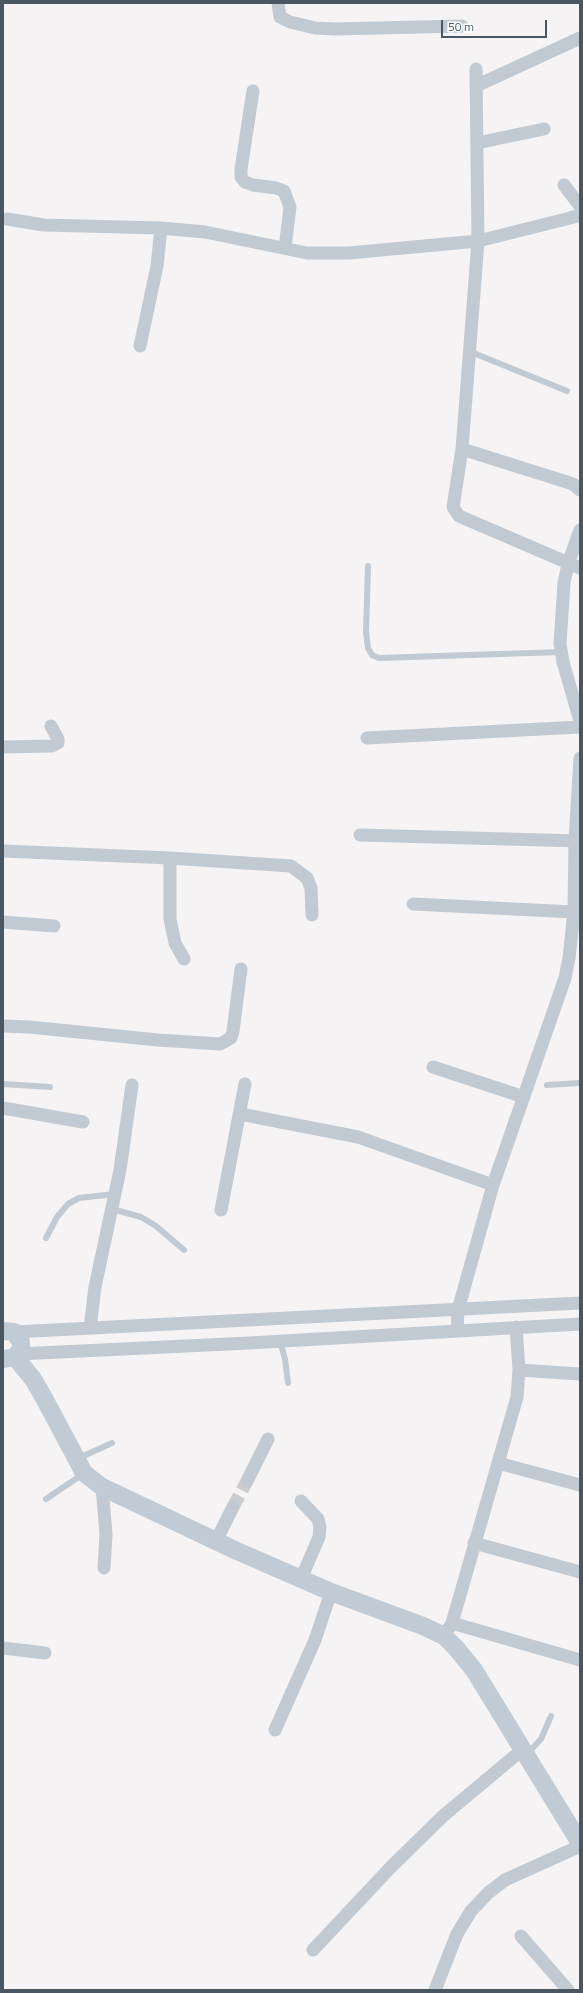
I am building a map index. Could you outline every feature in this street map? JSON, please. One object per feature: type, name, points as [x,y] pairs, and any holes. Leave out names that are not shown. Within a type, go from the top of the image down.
[{"type":"street","points":[[278,3],[278,12],[280,17],[290,22],[315,28],[335,29],[462,26]]},
{"type":"street","points":[[476,86],[580,38]]},
{"type":"street","points":[[476,69],[478,241],[462,449],[453,507],[459,516],[574,566]]},
{"type":"street","points":[[253,91],[241,176],[245,182],[253,185],[276,188],[284,191],[290,207],[285,248]]},
{"type":"street","points":[[477,143],[544,129]]},
{"type":"street","points":[[564,185],[580,206]]},
{"type":"street","points":[[7,219],[44,225],[161,228],[205,232],[307,253],[349,253],[478,241],[570,218],[580,215],[580,213]]},
{"type":"street","points":[[140,346],[157,266],[161,228]]},
{"type":"street","points":[[462,449],[573,484],[580,490]]},
{"type":"street","points":[[580,530],[574,566],[562,596],[560,644],[580,721]]},
{"type":"street","points":[[3,747],[52,746],[58,743],[58,739],[51,726]]},
{"type":"street","points":[[367,738],[580,727]]},
{"type":"street","points":[[458,1331],[458,1310],[492,1185],[565,978],[577,913],[580,758]]},
{"type":"street","points":[[360,835],[578,840]]},
{"type":"street","points":[[3,851],[170,858],[291,866],[307,878],[311,888],[312,915]]},
{"type":"street","points":[[170,858],[170,919],[175,943],[184,959]]},
{"type":"street","points":[[414,904],[577,913]]},
{"type":"street","points":[[3,922],[54,926]]},
{"type":"street","points":[[3,1026],[220,1044],[227,1042],[231,1038],[233,1031],[241,969]]},
{"type":"street","points":[[433,1067],[524,1097]]},
{"type":"street","points":[[222,1210],[245,1084]]},
{"type":"street","points":[[90,1328],[96,1287],[120,1170],[132,1085]]},
{"type":"street","points":[[3,1108],[83,1122]]},
{"type":"street","points":[[240,1114],[358,1136],[492,1185]]},
{"type":"street","points":[[9,1331],[580,1303]]},
{"type":"street","points":[[12,1357],[580,1324]]},
{"type":"street","points":[[516,1327],[519,1370],[517,1397],[448,1630],[456,1648],[474,1670],[580,1843]]},
{"type":"street","points":[[9,1331],[21,1342],[12,1357]]},
{"type":"street","points":[[12,1357],[33,1379],[80,1466],[102,1486],[216,1541],[301,1579],[423,1626],[448,1630],[580,1660]]},
{"type":"street","points":[[519,1370],[580,1374]]},
{"type":"street","points":[[247,1481],[268,1439]]},
{"type":"street","points":[[498,1463],[580,1485]]},
{"type":"street","points":[[102,1486],[106,1534],[104,1568]]},
{"type":"street","points":[[300,1501],[318,1519],[320,1527],[319,1537],[301,1579]]},
{"type":"street","points":[[216,1541],[233,1507]]},
{"type":"street","points":[[474,1543],[580,1572]]},
{"type":"street","points":[[275,1730],[315,1640],[332,1592]]},
{"type":"street","points":[[3,1648],[45,1653]]},
{"type":"street","points":[[313,1950],[390,1868],[443,1816],[524,1752]]},
{"type":"street","points":[[435,1990],[457,1934],[471,1911],[488,1893],[505,1880],[580,1846]]},
{"type":"street","points":[[521,1936],[568,1990]]},
{"type":"lane","points":[[470,352],[567,391]]},
{"type":"lane","points":[[368,566],[366,632],[368,648],[372,654],[379,658],[561,652]]},
{"type":"lane","points":[[547,1085],[580,1083]]},
{"type":"lane","points":[[3,1084],[50,1087]]},
{"type":"lane","points":[[46,1238],[56,1217],[68,1204],[79,1198],[115,1194]]},
{"type":"lane","points":[[112,1209],[141,1217],[156,1226],[184,1250]]},
{"type":"lane","points":[[280,1341],[285,1359],[288,1383]]},
{"type":"lane","points":[[46,1499],[80,1466],[112,1443]]},
{"type":"lane","points":[[524,1752],[541,1740],[551,1716]]},
{"type":"tunnel","points":[[233,1507],[247,1481]]}]
